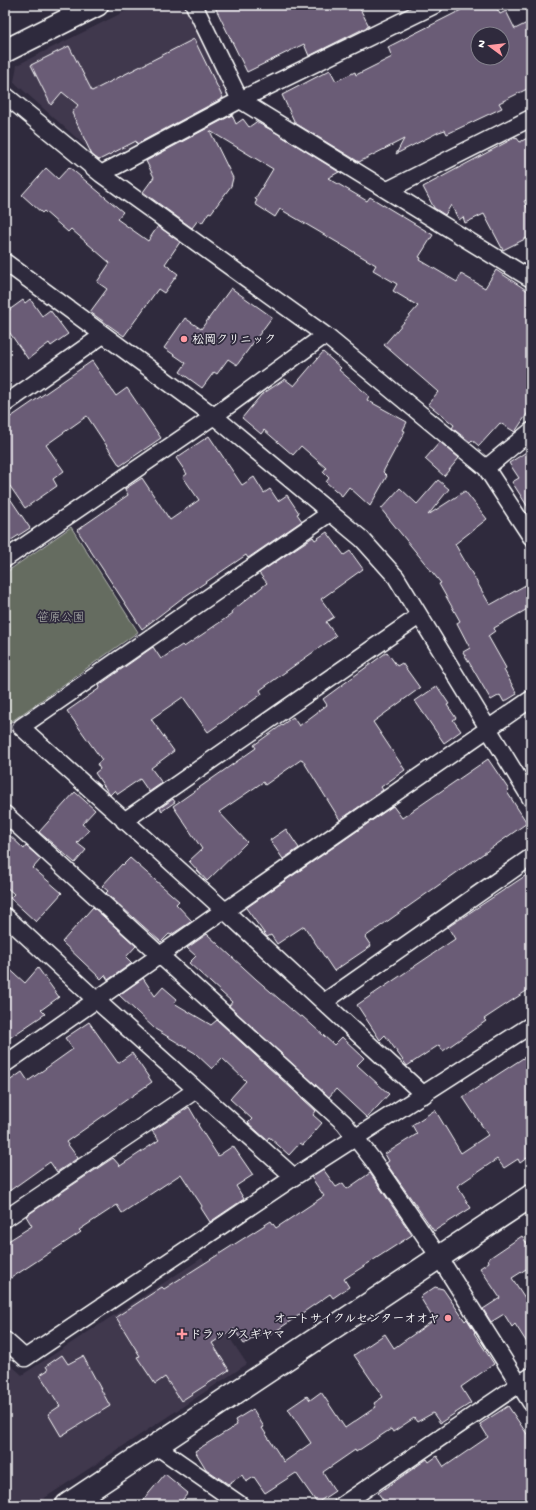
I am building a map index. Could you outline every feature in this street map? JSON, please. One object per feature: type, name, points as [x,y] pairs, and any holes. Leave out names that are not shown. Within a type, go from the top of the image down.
[{"type":"street","points":[[5,52],[97,5]]},
{"type":"street","points":[[194,5],[240,100],[531,279]]},
{"type":"street","points":[[101,174],[240,100],[435,5]]},
{"type":"street","points":[[5,95],[101,174],[325,335],[486,468],[531,537]]},
{"type":"street","points":[[388,190],[531,118]]},
{"type":"street","points":[[5,262],[214,416],[362,539],[396,577],[531,799]]},
{"type":"street","points":[[5,404],[103,335]]},
{"type":"street","points":[[5,559],[214,416],[325,335]]},
{"type":"street","points":[[486,468],[531,431]]},
{"type":"street","points":[[330,513],[21,727],[324,1002],[424,1095]]},
{"type":"street","points":[[124,821],[419,616]]},
{"type":"street","points":[[5,1064],[159,954],[224,911],[531,699]]},
{"type":"street","points":[[5,814],[344,1123],[372,1159],[438,1257],[525,1380],[531,1403]]},
{"type":"street","points":[[324,1002],[531,857]]},
{"type":"street","points":[[5,916],[96,1000],[294,1177]]},
{"type":"street","points":[[5,1340],[25,1358],[294,1177],[531,1025]]},
{"type":"street","points":[[5,1219],[196,1090]]},
{"type":"street","points":[[67,1505],[531,1196]]},
{"type":"street","points":[[342,1505],[525,1380]]},
{"type":"street","points":[[156,1446],[241,1505]]},
{"type":"shaded area","points":[[138,5],[185,5],[227,90],[223,102],[106,159],[100,159],[14,82],[17,65]]},
{"type":"shaded area","points":[[202,1258],[226,1295],[209,1307],[247,1364],[34,1505],[11,1504],[5,1499],[5,1360],[22,1375]]},
{"type":"green space","name":"笹原公園","points":[[71,527],[138,632],[5,726],[5,573]]},
{"type":"building","points":[[214,5],[358,5],[369,26],[309,56],[304,44],[247,72]]},
{"type":"building","points":[[458,5],[495,5],[500,14],[506,11],[515,29],[531,21],[531,87],[499,103],[502,108],[447,134],[445,130],[439,132],[396,154],[404,139],[359,162],[295,123],[282,95],[330,70],[336,81],[355,72],[356,75],[392,57],[388,47],[461,10]]},
{"type":"building","points":[[194,39],[223,98],[137,144],[136,141],[99,160],[92,155],[72,113],[78,105],[62,92],[51,105],[31,65],[69,46],[92,91]]},
{"type":"building","points":[[232,115],[236,124],[243,119],[249,127],[256,122],[275,132],[339,172],[328,178],[367,201],[370,197],[433,235],[419,257],[421,258],[420,260],[457,282],[461,274],[485,288],[496,270],[531,293],[531,408],[515,432],[500,423],[479,446],[472,440],[470,442],[452,428],[454,425],[428,404],[438,392],[384,345],[418,306],[393,291],[397,284],[373,270],[376,265],[280,209],[275,217],[255,204],[257,200],[255,199],[273,169],[210,131],[233,178],[231,186],[211,213],[209,212],[202,223],[198,220],[192,228],[143,192],[154,177],[146,161]]},
{"type":"building","points":[[531,136],[531,198],[524,201],[531,216],[531,236],[503,250],[484,214],[465,223],[463,217],[459,220],[451,205],[445,215],[434,208],[423,187],[516,137],[520,142]]},
{"type":"building","points":[[69,167],[123,212],[117,219],[148,241],[158,226],[180,242],[165,264],[178,274],[164,293],[158,289],[124,336],[90,312],[107,289],[97,282],[110,263],[71,229],[68,232],[44,211],[42,213],[22,195],[46,168],[58,179]]},
{"type":"building","points":[[231,288],[272,317],[237,365],[228,359],[217,374],[214,372],[202,388],[180,372],[186,363],[164,348],[185,318],[201,329]]},
{"type":"building","points":[[30,299],[42,316],[50,310],[68,334],[51,346],[49,343],[28,359],[5,326],[5,313],[23,300],[25,303]]},
{"type":"building","points":[[323,352],[341,368],[339,370],[369,396],[367,400],[407,422],[403,430],[405,431],[383,472],[387,476],[370,506],[349,487],[342,496],[326,482],[329,478],[323,472],[326,468],[301,446],[293,455],[264,430],[261,434],[242,418],[261,395],[285,379],[294,386]]},
{"type":"building","points":[[92,361],[116,396],[127,388],[161,438],[120,466],[87,416],[46,445],[64,471],[53,479],[57,486],[25,508],[5,479],[5,421]]},
{"type":"building","points":[[209,436],[242,485],[254,477],[264,493],[270,489],[278,501],[287,495],[299,513],[297,514],[302,521],[248,558],[246,555],[181,599],[142,629],[77,530],[128,495],[125,489],[142,478],[170,520],[199,500],[183,477],[187,474],[176,458]]},
{"type":"building","points":[[440,442],[459,458],[444,476],[425,459]]},
{"type":"building","points":[[531,449],[531,512],[512,482],[519,478],[509,463]]},
{"type":"building","points":[[438,480],[449,489],[428,515],[465,491],[487,519],[455,544],[490,605],[531,582],[531,607],[494,628],[495,631],[488,636],[506,668],[504,670],[517,694],[504,702],[500,695],[491,700],[463,652],[470,648],[457,623],[460,621],[439,584],[441,583],[381,509],[400,488],[417,504]]},
{"type":"building","points":[[5,491],[30,528],[5,544]]},
{"type":"building","points":[[327,532],[344,555],[350,551],[363,569],[321,599],[334,617],[326,622],[336,636],[260,690],[262,694],[208,732],[183,697],[151,719],[174,751],[151,768],[162,783],[149,792],[140,779],[118,794],[115,790],[110,795],[95,773],[100,769],[97,764],[102,760],[67,711],[100,688],[99,685],[153,647],[161,659],[182,645],[184,647],[232,614],[231,612],[267,583],[259,573],[313,537],[315,540]]},
{"type":"building","points":[[387,652],[397,666],[402,663],[420,688],[373,722],[405,770],[381,787],[383,790],[340,820],[302,759],[265,785],[263,782],[219,812],[247,842],[207,881],[189,861],[202,849],[173,806],[256,748],[254,745],[293,717],[299,726],[327,705],[323,699]]},
{"type":"building","points":[[437,686],[449,704],[447,705],[456,718],[453,720],[461,731],[444,743],[415,701]]},
{"type":"building","points":[[488,759],[509,790],[507,792],[527,823],[365,937],[371,946],[334,971],[304,926],[277,944],[271,935],[267,937],[246,908],[393,806],[402,818]]},
{"type":"building","points":[[75,792],[95,810],[82,824],[89,830],[77,843],[86,850],[75,863],[39,832]]},
{"type":"building","points":[[173,799],[175,802],[162,811],[160,808]]},
{"type":"building","points":[[286,829],[299,848],[283,859],[270,840]]},
{"type":"building","points":[[5,831],[24,849],[26,846],[41,859],[33,868],[62,893],[36,922],[10,898],[14,894],[5,886]]},
{"type":"building","points":[[130,858],[179,901],[176,904],[192,921],[171,935],[169,934],[161,942],[106,893],[108,891],[102,886],[122,864],[123,865]]},
{"type":"building","points":[[531,872],[531,988],[484,1019],[486,1021],[443,1051],[439,1045],[407,1066],[385,1035],[380,1040],[357,1005],[455,939],[448,927]]},
{"type":"building","points":[[93,907],[136,946],[126,957],[132,963],[108,980],[105,975],[101,979],[62,942]]},
{"type":"building","points":[[207,934],[256,979],[300,1017],[302,1016],[334,1045],[342,1037],[364,1058],[357,1065],[389,1094],[367,1118],[336,1089],[329,1097],[229,1006],[232,1002],[189,963],[196,956],[187,948]]},
{"type":"building","points":[[5,965],[25,983],[38,968],[59,997],[41,1010],[45,1014],[5,1041]]},
{"type":"building","points":[[143,978],[155,996],[163,987],[177,999],[174,1003],[211,1025],[217,1020],[316,1111],[313,1115],[322,1123],[303,1145],[300,1143],[289,1155],[269,1137],[267,1140],[248,1123],[252,1119],[230,1099],[246,1081],[222,1058],[212,1069],[195,1053],[155,1029],[119,995]]},
{"type":"building","points":[[89,1022],[118,1063],[132,1053],[152,1082],[66,1142],[78,1158],[57,1172],[50,1162],[5,1194],[5,1084],[22,1072],[28,1081],[73,1049],[65,1038]]},
{"type":"building","points":[[531,1053],[531,1155],[520,1163],[518,1159],[504,1168],[497,1159],[457,1186],[471,1208],[434,1231],[386,1163],[389,1161],[385,1154],[417,1134],[412,1125],[435,1110],[461,1153],[488,1135],[463,1097]]},
{"type":"building","points":[[189,1107],[199,1124],[198,1125],[218,1156],[233,1146],[253,1175],[236,1186],[244,1199],[210,1222],[201,1208],[202,1206],[181,1174],[122,1213],[117,1205],[79,1230],[81,1232],[5,1282],[5,1243],[32,1226],[26,1216],[113,1158],[120,1166],[159,1140],[152,1131]]},
{"type":"building","points":[[323,1169],[336,1187],[343,1183],[347,1189],[370,1173],[412,1235],[344,1279],[349,1287],[333,1298],[330,1294],[270,1335],[267,1330],[244,1344],[234,1329],[212,1343],[229,1370],[181,1401],[165,1377],[155,1384],[137,1357],[140,1356],[116,1317],[162,1287],[164,1289],[271,1221],[276,1228],[324,1196],[311,1177]]},
{"type":"building","points":[[522,1236],[531,1250],[531,1266],[512,1278],[531,1307],[531,1349],[515,1324],[512,1327],[504,1314],[491,1322],[483,1309],[500,1298],[480,1268],[489,1262],[488,1259]]},
{"type":"building","points":[[435,1287],[443,1289],[465,1321],[467,1319],[475,1332],[474,1333],[494,1364],[461,1387],[471,1403],[440,1423],[433,1413],[417,1422],[414,1418],[393,1432],[391,1429],[356,1452],[355,1450],[323,1472],[335,1491],[317,1503],[296,1473],[265,1493],[254,1477],[246,1482],[242,1475],[228,1484],[206,1469],[195,1451],[237,1425],[235,1420],[253,1409],[264,1427],[262,1428],[284,1462],[311,1443],[288,1409],[307,1396],[310,1400],[321,1392],[345,1428],[376,1407],[374,1403],[383,1397],[354,1355],[385,1334],[394,1348],[434,1320],[420,1297]]},
{"type":"building","points":[[62,1355],[68,1364],[83,1356],[110,1406],[61,1436],[48,1414],[60,1406],[40,1375],[48,1370],[46,1366]]},
{"type":"building","points":[[508,1406],[531,1440],[531,1505],[387,1505],[378,1493],[427,1459],[429,1462],[437,1456],[444,1467],[488,1437],[480,1424]]},
{"type":"building","points":[[165,1474],[188,1493],[178,1505],[139,1505]]},
{"type":"place","name":"松岡クリニック","points":[[184,339]]},
{"type":"place","name":"オートサイクルセンターオオヤ","points":[[448,1318]]},
{"type":"place","name":"ドラッグスギヤマ","points":[[182,1334]]}]
